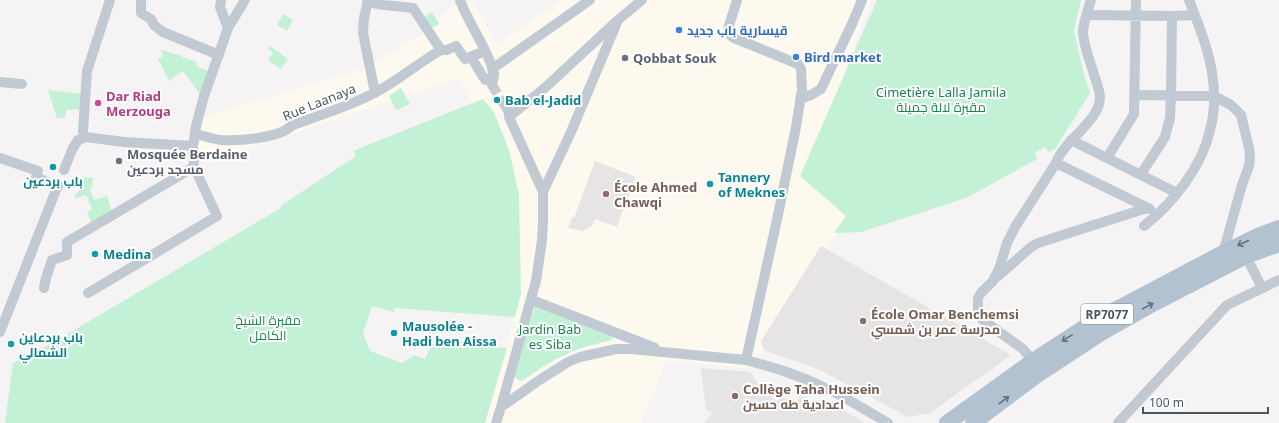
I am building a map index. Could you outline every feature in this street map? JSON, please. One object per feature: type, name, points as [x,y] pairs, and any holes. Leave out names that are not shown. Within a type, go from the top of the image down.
[{"type":"main road","name":"RP7077","points":[[947,423],[1033,361],[1096,320],[1223,253],[1279,228]]},
{"type":"main road","name":"RP7077","points":[[973,423],[1037,375],[1101,333],[1149,306],[1246,256],[1279,244]]},
{"type":"street","points":[[84,137],[83,131],[87,70],[110,0]]},
{"type":"street","points":[[141,0],[141,13],[151,19],[154,25],[163,32],[219,55]]},
{"type":"street","points":[[221,0],[220,7],[228,28]]},
{"type":"street","points":[[88,292],[217,216],[194,167],[193,146],[204,96],[228,28],[245,0]]},
{"type":"street","points":[[460,0],[485,51],[493,76]]},
{"type":"street","points":[[472,57],[483,78],[487,80],[590,0]]},
{"type":"street","points":[[543,192],[508,112],[547,86],[618,20],[642,0]]},
{"type":"street","points":[[737,0],[728,29],[730,35],[798,64],[801,71],[802,89],[796,127],[778,215],[746,360]]},
{"type":"street","points":[[800,99],[821,89],[862,0]]},
{"type":"street","points":[[993,280],[999,269],[1015,227],[1059,156],[1093,115],[1100,99],[1085,46],[1083,32],[1091,0]]},
{"type":"street","points":[[1107,158],[1134,114],[1136,0]]},
{"type":"street","points":[[1144,226],[1159,214],[1177,193],[1193,170],[1210,132],[1213,117],[1214,96],[1212,72],[1203,37],[1189,0]]},
{"type":"street","points":[[375,93],[363,33],[364,18],[368,1],[384,5],[413,8],[441,50],[447,50],[456,46],[465,59],[485,51]]},
{"type":"street","points":[[1087,15],[1195,15]]},
{"type":"street","points":[[1140,174],[1165,137],[1170,118],[1172,16]]},
{"type":"street","points":[[496,423],[532,300],[536,281],[542,240],[543,192],[571,132],[618,20]]},
{"type":"street","name":"Rue Laanaya","points":[[195,134],[222,140],[239,140],[264,137],[288,129],[291,126],[375,93],[441,50]]},
{"type":"street","points":[[0,82],[22,84]]},
{"type":"street","points":[[1135,95],[1214,96],[1231,105],[1241,115],[1248,141],[1250,157],[1249,166],[1242,185],[1223,253]]},
{"type":"street","points":[[0,332],[76,141],[84,137],[124,142],[193,146]]},
{"type":"street","points":[[1071,140],[1177,193]]},
{"type":"street","points":[[0,158],[38,171],[36,177],[61,179]]},
{"type":"street","points":[[1056,163],[1159,214]]},
{"type":"street","points":[[44,288],[52,260],[67,255],[67,242],[194,167]]},
{"type":"street","points":[[1033,361],[1023,350],[980,317],[977,305],[978,298],[981,293],[993,280],[1031,247],[1038,243],[1147,208]]},
{"type":"street","points":[[1246,256],[1262,288]]},
{"type":"street","points":[[1118,423],[1227,305],[1279,280]]},
{"type":"street","points":[[532,300],[664,351]]},
{"type":"street","points":[[501,407],[568,362],[580,357],[616,349],[631,349],[746,360],[781,370],[808,380],[842,396],[888,423]]},
{"type":"shaded area","points":[[471,0],[497,44],[562,0],[872,0],[806,174],[851,213],[751,368],[666,361],[641,423],[484,423],[521,294],[472,104],[460,78],[233,154],[186,152],[196,119],[365,68],[424,33],[449,9]]},
{"type":"shaded area","name":"École Ahmed Chawqi","points":[[595,161],[636,177],[617,227],[595,219],[592,226],[583,231],[568,228],[572,217],[574,218]]},
{"type":"shaded area","name":"École Omar Benchemsi مدرسة عمر بن شمسي","points":[[821,246],[1011,355],[930,413],[908,417],[818,369],[764,350],[761,341]]},
{"type":"shaded area","name":"Collège Taha Hussein اعدادية طه حسين","points":[[701,368],[750,372],[767,397],[769,395],[777,401],[782,396],[796,404],[802,396],[836,412],[838,407],[865,423],[705,423],[713,412],[706,410]]},
{"type":"green space","name":"Cimetière Lalla Jamila مقبرة لالة جميلة","points":[[877,0],[1081,0],[1074,30],[1084,75],[1090,93],[1055,149],[1048,152],[1045,147],[1035,153],[1037,159],[966,198],[861,232],[834,233],[846,216],[800,176]]},
{"type":"green space","points":[[432,12],[439,24],[429,30],[422,18]]},
{"type":"green space","points":[[283,14],[293,20],[287,31],[277,25]]},
{"type":"green space","points":[[270,46],[288,59],[281,69],[268,60],[273,53],[268,49]]},
{"type":"green space","points":[[161,50],[197,62],[196,66],[209,72],[200,94],[183,71],[169,81],[158,59],[163,56]]},
{"type":"green space","points":[[401,88],[410,104],[396,110],[389,96]]},
{"type":"green space","points":[[48,90],[81,94],[81,109],[66,110],[65,118],[57,118]]},
{"type":"green space","name":"مقبرة الشيخ الكامل","points":[[483,99],[494,112],[509,150],[519,195],[521,294],[515,317],[394,308],[394,312],[372,306],[363,333],[370,351],[402,363],[414,355],[425,359],[432,344],[507,348],[485,423],[5,423],[13,363],[37,352],[281,208],[282,205],[356,156],[353,151]]},
{"type":"green space","points":[[84,177],[93,178],[92,187],[90,188],[94,200],[107,196],[112,212],[92,224],[87,212],[92,209],[86,195],[74,199]]},
{"type":"green space","name":"Jardin Bab es Siba","points":[[535,306],[613,337],[612,340],[587,346],[564,355],[522,381],[516,379],[514,373]]},
{"type":"tunnel","points":[[492,85],[506,107]]},
{"type":"place","name":"قيسارية باب جديد","points":[[679,30]]},
{"type":"place","name":"Bird market","points":[[796,57]]},
{"type":"place","name":"Qobbat Souk","points":[[625,58]]},
{"type":"place","name":"Bab el-Jadid","points":[[497,100]]},
{"type":"place","name":"Dar Riad Merzouga","points":[[98,103]]},
{"type":"place","name":"Mosquée Berdaine مسجد بردعين","points":[[119,161]]},
{"type":"place","name":"باب بردعين","points":[[53,167]]},
{"type":"place","name":"Tannery of Meknes","points":[[710,184]]},
{"type":"place","name":"École Ahmed Chawqi","points":[[606,194]]},
{"type":"place","name":"Medina","points":[[95,254]]},
{"type":"place","name":"École Omar Benchemsi مدرسة عمر بن شمسي","points":[[863,321]]},
{"type":"place","name":"Mausolée - Hadi ben Aissa","points":[[394,333]]},
{"type":"place","name":"باب بردعاين الشمالي","points":[[11,344]]},
{"type":"place","name":"Collège Taha Hussein اعدادية طه حسين","points":[[735,396]]}]
